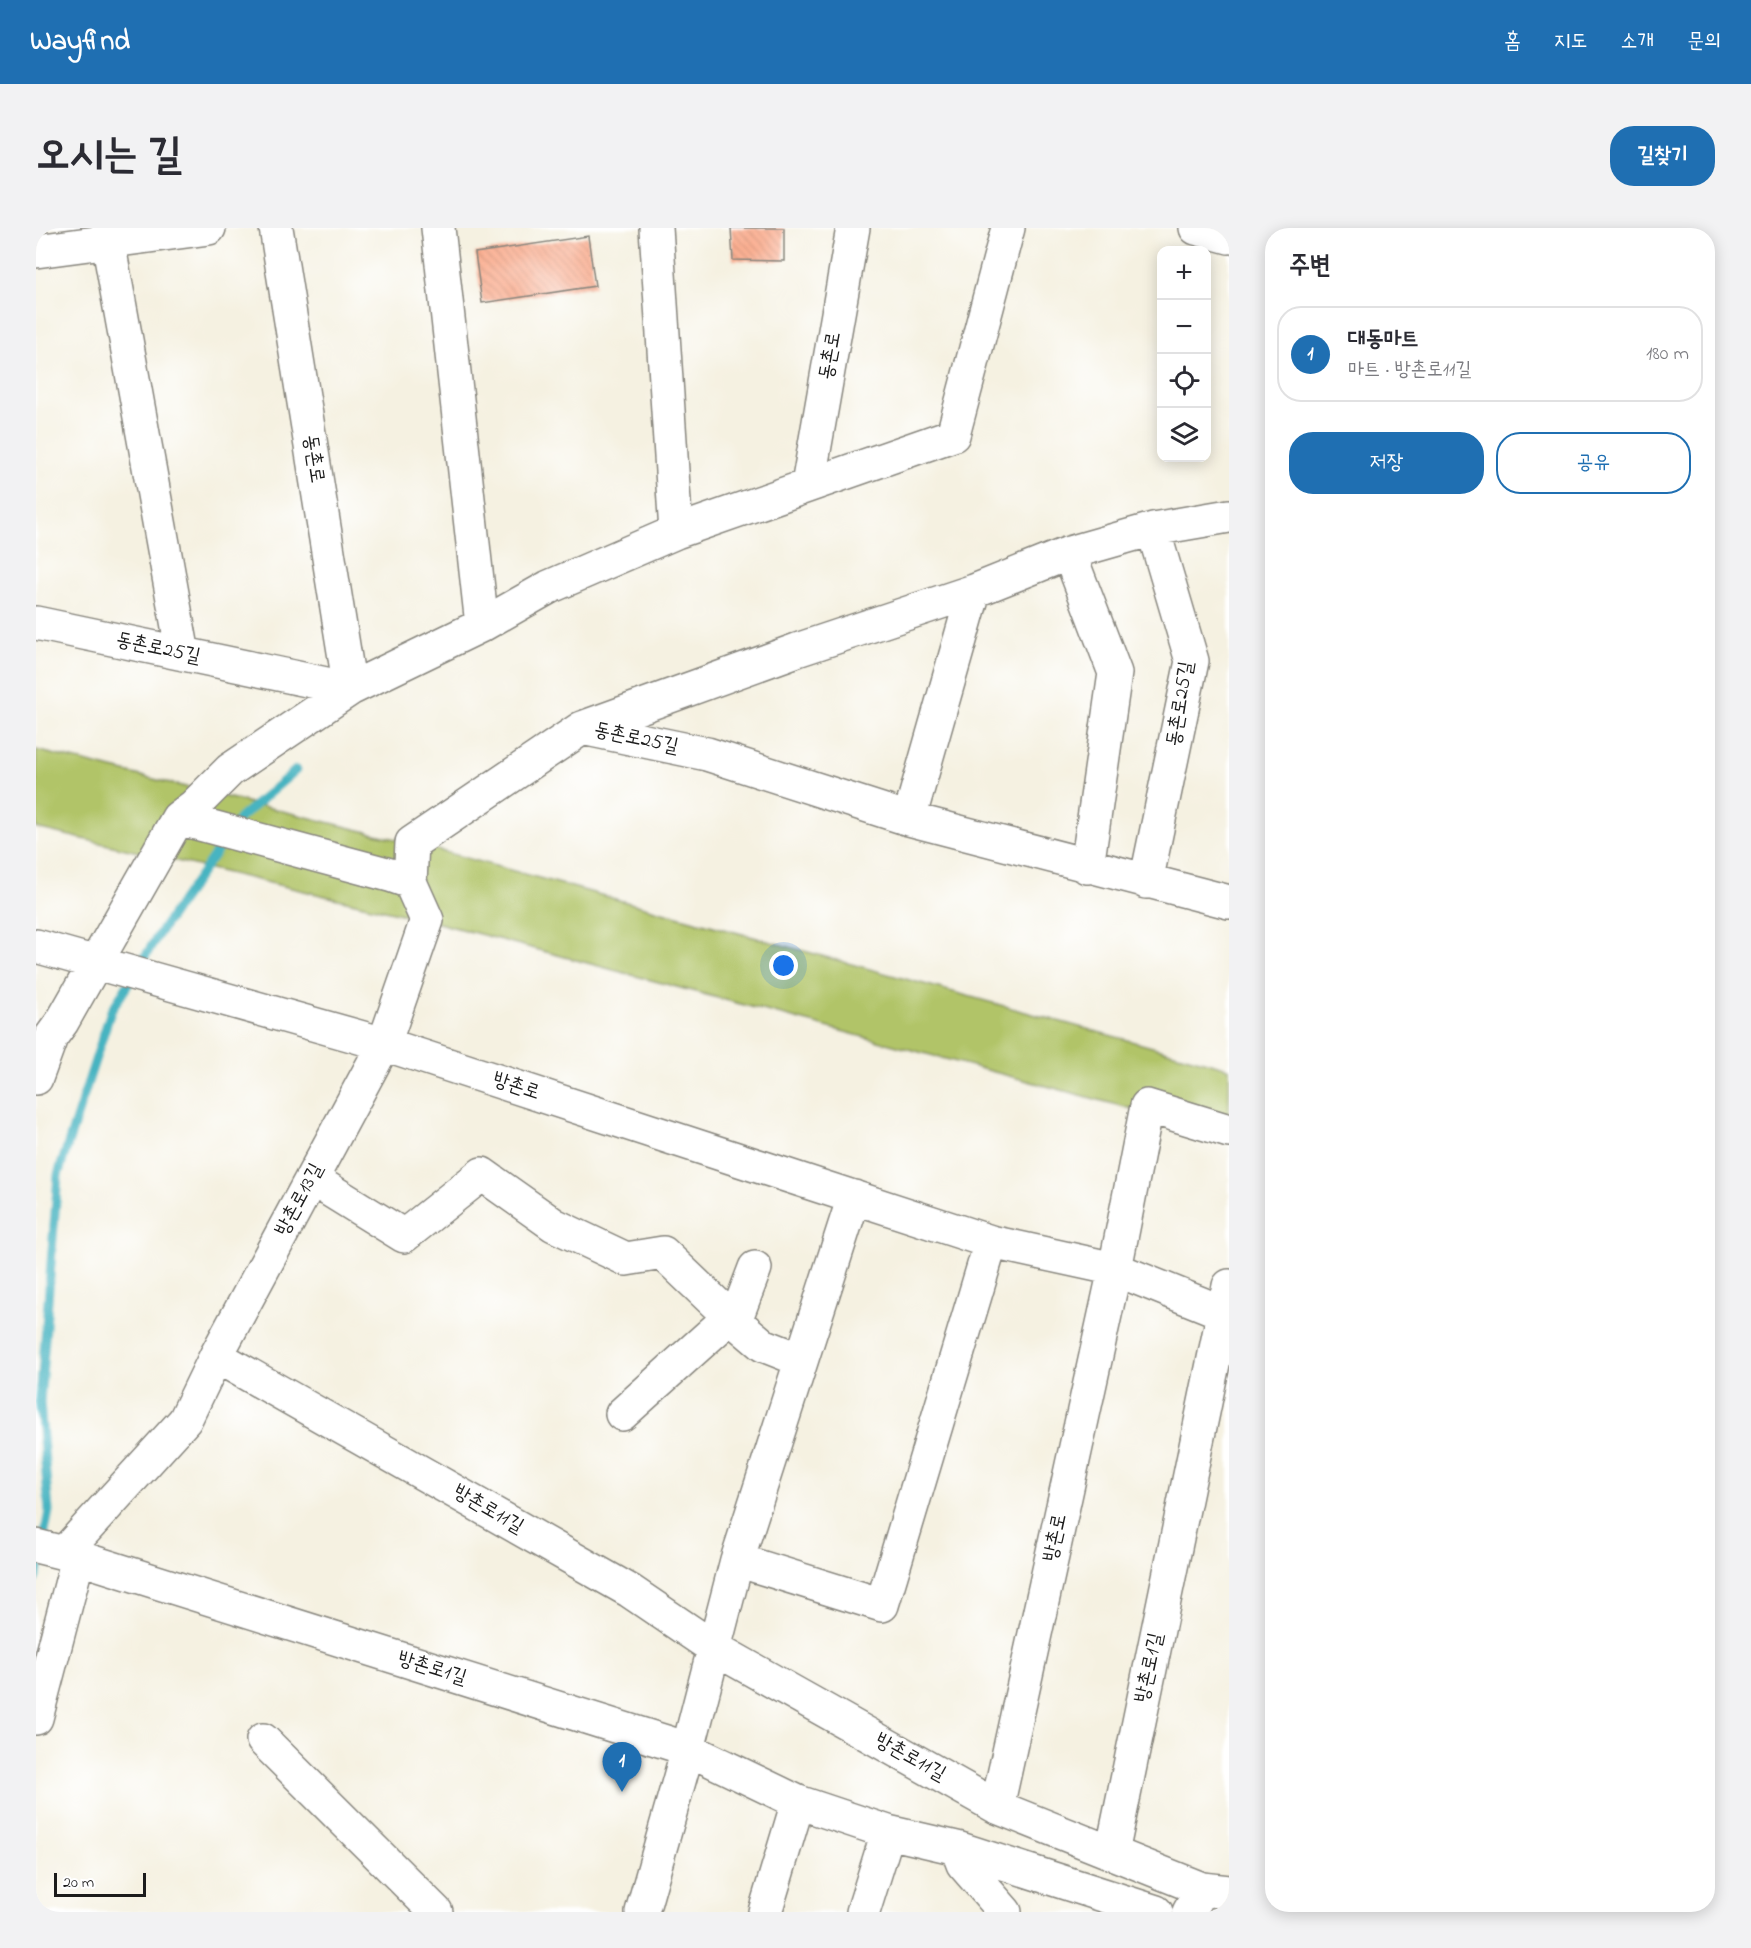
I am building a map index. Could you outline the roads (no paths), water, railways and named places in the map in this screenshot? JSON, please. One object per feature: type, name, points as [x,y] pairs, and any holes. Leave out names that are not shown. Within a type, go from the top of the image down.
[{"type":"street","points":[[36,251],[209,228]]},
{"type":"street","name":"동촌로","points":[[276,228],[350,689]]},
{"type":"street","points":[[438,228],[482,626]]},
{"type":"street","points":[[656,228],[676,532]]},
{"type":"street","name":"동촌로","points":[[808,485],[853,228]]},
{"type":"street","points":[[36,1078],[44,1035],[95,963],[178,818],[194,806],[230,770],[350,689],[482,626],[549,587],[676,532],[953,435],[1008,228]]},
{"type":"street","points":[[1196,228],[1229,237]]},
{"type":"street","points":[[108,242],[183,654]]},
{"type":"street","name":"동촌로25길","points":[[582,728],[797,650],[974,591],[1069,553],[1153,529],[1229,516]]},
{"type":"street","name":"동촌로25길","points":[[1146,882],[1192,661],[1153,529]]},
{"type":"street","points":[[1069,553],[1114,673],[1087,867]]},
{"type":"street","points":[[909,819],[974,591]]},
{"type":"street","name":"동촌로25길","points":[[36,623],[350,689]]},
{"type":"street","points":[[178,818],[400,879],[412,843],[582,728]]},
{"type":"street","name":"동촌로25길","points":[[582,728],[707,754],[909,819],[1229,902]]},
{"type":"street","name":"방촌로13길","points":[[36,1718],[60,1552],[185,1420],[216,1356],[384,1044],[427,920],[400,879]]},
{"type":"street","name":"방촌로","points":[[36,946],[384,1044],[991,1242],[1115,1269],[1227,1305],[1189,1482]]},
{"type":"street","name":"방촌로","points":[[997,1807],[1115,1269],[1147,1106],[1229,1131]]},
{"type":"street","points":[[312,1179],[404,1236],[482,1174],[554,1225],[626,1259],[663,1253],[763,1345],[801,1360]]},
{"type":"street","points":[[642,1912],[688,1749],[737,1560],[854,1197]]},
{"type":"street","points":[[737,1560],[882,1605],[991,1242]]},
{"type":"street","points":[[622,1414],[733,1319],[755,1268]]},
{"type":"street","name":"방촌로11길","points":[[216,1356],[630,1591],[714,1648],[997,1807],[1112,1853],[1206,1898]]},
{"type":"street","name":"방촌로1길","points":[[1112,1853],[1189,1482]]},
{"type":"street","name":"방촌로1길","points":[[60,1552],[688,1749],[798,1802],[888,1832],[957,1848],[1156,1912]]},
{"type":"street","points":[[263,1740],[436,1912]]},
{"type":"street","points":[[765,1912],[798,1802]]},
{"type":"street","points":[[863,1912],[888,1832]]},
{"type":"street","points":[[957,1848],[963,1864],[1005,1912]]},
{"type":"waterway","points":[[234,826],[240,818],[296,770]]},
{"type":"waterway","points":[[138,968],[160,932],[226,838]]},
{"type":"waterway","points":[[36,1579],[49,1511],[40,1402],[58,1175],[111,1011],[131,980]]},
{"type":"place","name":"대동마트","points":[[622,1792]]}]
